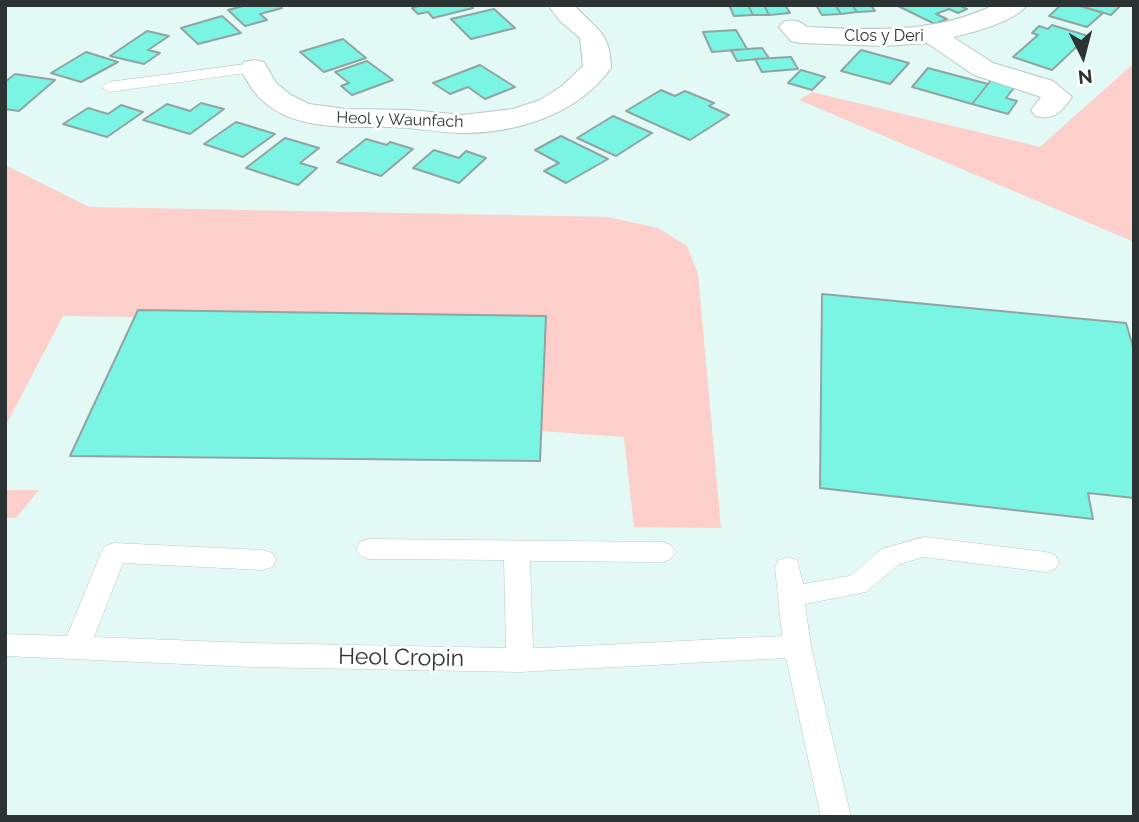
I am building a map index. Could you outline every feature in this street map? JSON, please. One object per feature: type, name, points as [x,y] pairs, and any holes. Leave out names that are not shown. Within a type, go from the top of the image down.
[{"type":"street","name":"Heol y Waunfach","points":[[254,68],[258,81],[278,98],[313,115],[351,119],[409,118],[462,124],[504,119],[543,109],[564,98],[574,92],[597,68],[598,47],[589,29],[565,12],[560,5]]},
{"type":"street","name":"Clos y Deri","points":[[792,27],[800,35],[894,39],[935,36],[989,19],[1015,5]]},
{"type":"street","points":[[935,36],[973,65],[1049,89],[1058,96],[1045,110]]},
{"type":"lane","points":[[109,87],[254,68]]},
{"type":"lane","points":[[792,596],[857,585],[891,556],[924,547],[1046,562]]},
{"type":"lane","points":[[369,549],[662,552]]},
{"type":"lane","points":[[517,551],[520,660]]},
{"type":"lane","points":[[76,648],[114,553],[263,560]]},
{"type":"lane","points":[[788,567],[797,648],[836,817]]},
{"type":"lane","name":"Heol Cropin","points":[[5,645],[252,655],[520,660],[751,647],[797,648]]},
{"type":"shaded area","points":[[1134,63],[1134,242],[799,100],[812,92],[1040,147]]},
{"type":"shaded area","points":[[5,165],[89,207],[608,217],[658,228],[687,246],[698,274],[721,528],[634,527],[624,437],[541,431],[546,316],[139,310],[135,317],[63,316],[5,427]]},
{"type":"shaded area","points":[[5,490],[39,490],[16,518],[5,518]]},
{"type":"building","points":[[247,5],[280,5],[282,8],[260,14],[267,20],[245,26],[228,10]]},
{"type":"building","points":[[422,5],[470,5],[473,8],[433,18],[428,12],[418,14],[412,8]]},
{"type":"building","points":[[729,5],[748,5],[753,15],[734,16]]},
{"type":"building","points":[[748,5],[764,5],[769,15],[753,15]]},
{"type":"building","points":[[764,5],[785,5],[790,13],[769,15]]},
{"type":"building","points":[[816,5],[835,5],[841,14],[822,15]]},
{"type":"building","points":[[835,5],[852,5],[857,12],[841,14]]},
{"type":"building","points":[[852,5],[871,5],[875,11],[857,12]]},
{"type":"building","points":[[896,5],[959,5],[967,9],[958,13],[949,9],[936,14],[947,19],[935,24]]},
{"type":"building","points":[[1061,5],[1077,5],[1103,13],[1087,27],[1049,16]]},
{"type":"building","points":[[1077,5],[1121,5],[1111,15]]},
{"type":"building","points":[[494,9],[515,28],[471,39],[451,19]]},
{"type":"building","points":[[222,16],[241,33],[198,44],[181,28]]},
{"type":"building","points":[[1052,25],[1088,36],[1052,70],[1013,57],[1038,35],[1032,33],[1039,26],[1048,29]]},
{"type":"building","points":[[736,30],[747,49],[712,52],[703,32]]},
{"type":"building","points":[[147,31],[169,36],[148,50],[160,53],[144,64],[110,56]]},
{"type":"building","points":[[343,39],[366,58],[324,72],[300,52]]},
{"type":"building","points":[[762,48],[769,58],[737,61],[731,50]]},
{"type":"building","points":[[861,50],[909,63],[890,84],[841,71]]},
{"type":"building","points":[[86,52],[118,62],[81,82],[51,73]]},
{"type":"building","points":[[791,57],[798,69],[762,72],[755,59]]},
{"type":"building","points":[[367,61],[393,80],[352,95],[341,86],[349,83],[335,72]]},
{"type":"building","points":[[480,65],[515,87],[485,99],[468,87],[450,94],[433,83]]},
{"type":"building","points":[[928,68],[988,84],[972,104],[912,87]]},
{"type":"building","points":[[801,70],[825,77],[812,90],[788,83]]},
{"type":"building","points":[[15,74],[55,80],[19,111],[5,109],[5,82]]},
{"type":"building","points":[[992,79],[1016,85],[1006,98],[1017,101],[1008,114],[972,104]]},
{"type":"building","points":[[661,90],[675,96],[685,91],[714,103],[709,106],[729,115],[690,140],[626,111]]},
{"type":"building","points":[[201,103],[224,109],[190,134],[143,120],[167,104],[190,111]]},
{"type":"building","points":[[121,105],[143,112],[107,137],[63,124],[88,108],[108,114]]},
{"type":"building","points":[[613,116],[652,133],[616,156],[577,138]]},
{"type":"building","points":[[236,122],[275,134],[243,157],[204,144]]},
{"type":"building","points":[[561,136],[608,159],[566,183],[544,171],[559,163],[535,150]]},
{"type":"building","points":[[285,138],[319,148],[300,163],[317,168],[298,185],[246,168]]},
{"type":"building","points":[[366,139],[413,149],[381,176],[337,162]]},
{"type":"building","points":[[434,150],[459,158],[466,151],[486,158],[459,183],[413,168]]},
{"type":"building","points":[[822,294],[1126,323],[1134,350],[1134,498],[1088,493],[1093,519],[820,488]]},
{"type":"building","points":[[138,310],[546,316],[540,461],[70,456]]}]
